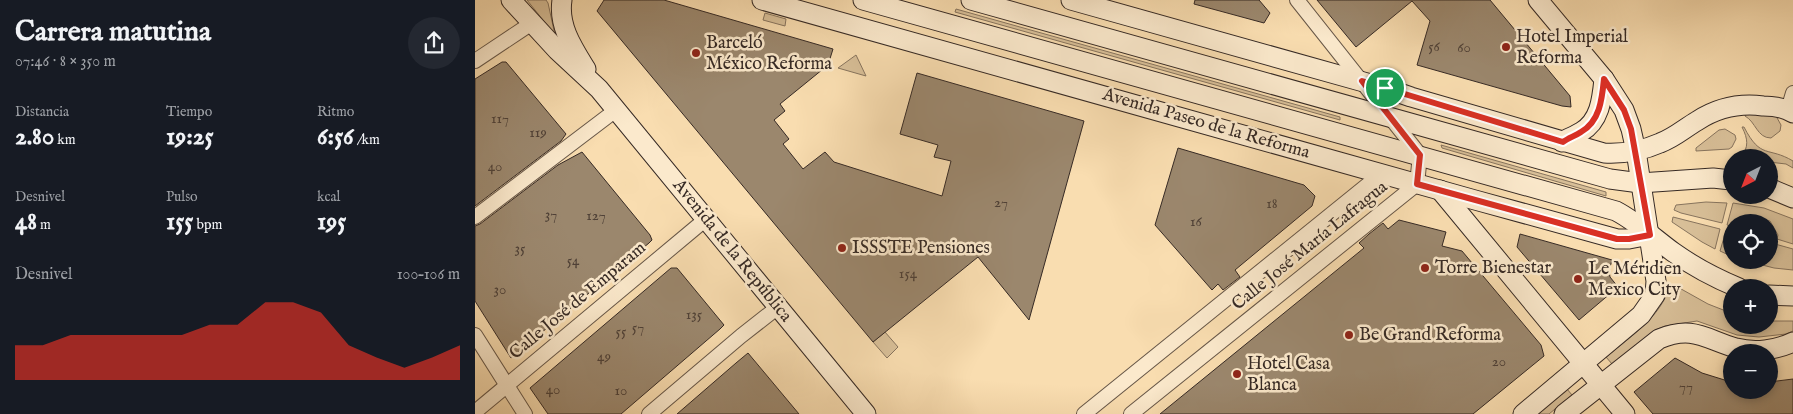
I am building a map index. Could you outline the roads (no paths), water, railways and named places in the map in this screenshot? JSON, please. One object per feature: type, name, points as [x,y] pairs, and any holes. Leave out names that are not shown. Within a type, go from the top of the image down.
[{"type":"main road","name":"Avenida de la República","points":[[511,0],[557,50],[599,89]]},
{"type":"main road","name":"Avenida de la República","points":[[562,0],[561,18],[566,32],[575,51],[599,89],[863,413]]},
{"type":"main road","name":"Avenida Paseo de la Reforma","points":[[762,0],[1617,239],[1650,235]]},
{"type":"main road","name":"Avenida Paseo de la Reforma","points":[[863,0],[1616,211],[1632,220],[1675,254],[1709,275],[1723,281]]},
{"type":"main road","points":[[971,0],[1610,179],[1640,183],[1713,178],[1723,179]]},
{"type":"main road","points":[[1071,0],[1362,81],[1604,153],[1621,154],[1636,151],[1667,140],[1717,110],[1734,106],[1791,105]]},
{"type":"main road","points":[[1523,414],[1641,315],[1655,295],[1656,281],[1636,151],[1624,110],[1604,79],[1538,0]]},
{"type":"main road","points":[[1563,142],[1581,132],[1595,118],[1601,102],[1604,79]]},
{"type":"main road","points":[[1440,190],[1625,414]]},
{"type":"main road","points":[[1778,192],[1793,198]]},
{"type":"main road","points":[[1778,295],[1793,296]]},
{"type":"main road","points":[[1564,414],[1659,339],[1671,334],[1695,333],[1738,349],[1756,351],[1780,348],[1793,342]]},
{"type":"street","points":[[1297,0],[1420,155],[1417,184]]},
{"type":"street","points":[[475,61],[532,22]]},
{"type":"street","points":[[475,217],[616,110]]},
{"type":"street","name":"Calle José María Lafragua","points":[[1084,414],[1381,174]]},
{"type":"street","name":"Calle José María Lafragua","points":[[1131,414],[1417,184]]},
{"type":"street","name":"Calle José de Emparam","points":[[475,412],[706,219]]},
{"type":"street","points":[[649,414],[778,307]]},
{"type":"street","points":[[475,335],[525,414]]},
{"type":"place","name":"Hotel Imperial Reforma","points":[[1506,47]]},
{"type":"place","name":"Barceló México Reforma","points":[[696,53]]},
{"type":"place","name":"ISSSTE Pensiones","points":[[842,248]]},
{"type":"place","name":"Torre Bienestar","points":[[1425,268]]},
{"type":"place","name":"Le Méridien Mexico City","points":[[1578,279]]},
{"type":"place","name":"Be Grand Reforma","points":[[1349,335]]},
{"type":"place","name":"Hotel Casa Blanca","points":[[1237,374]]}]
